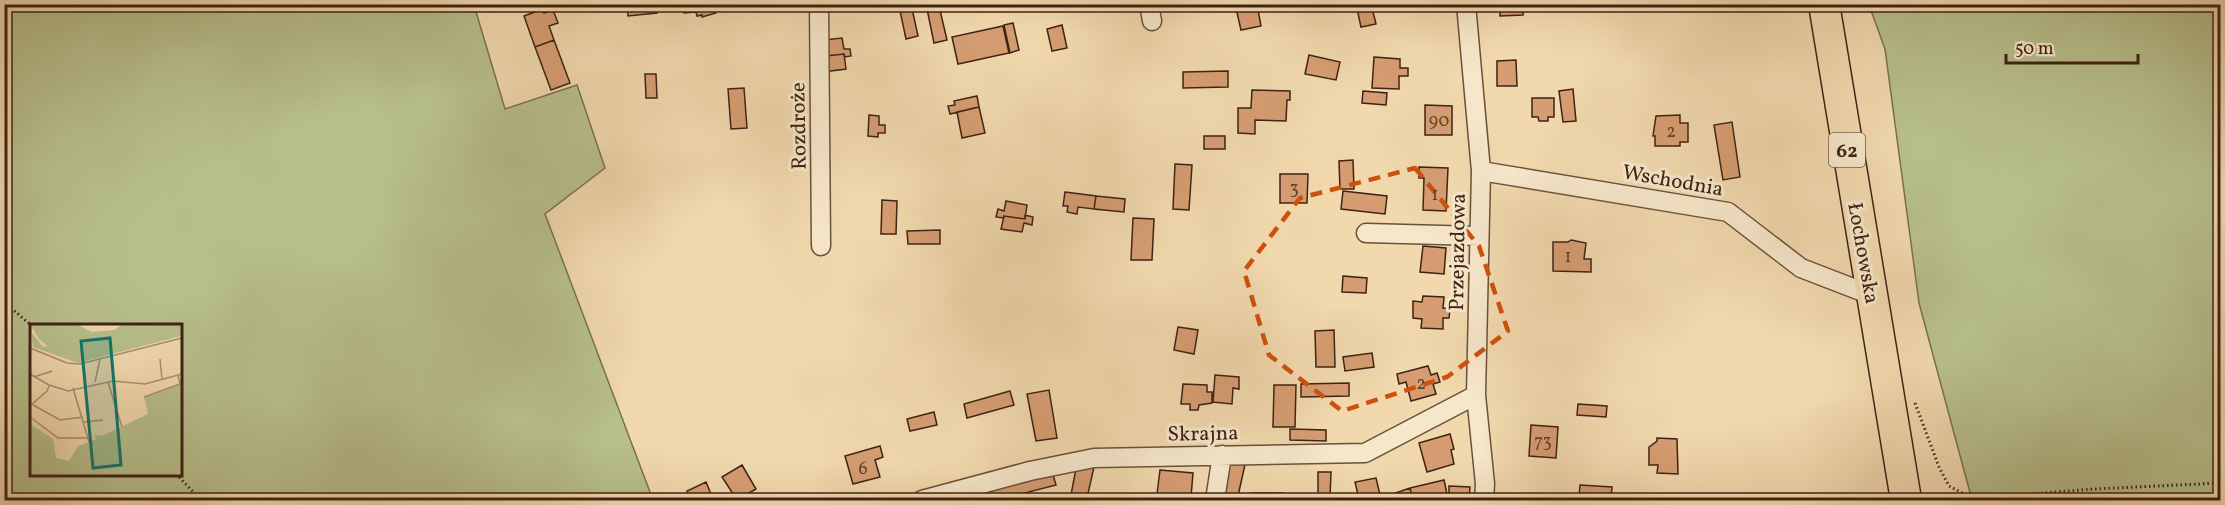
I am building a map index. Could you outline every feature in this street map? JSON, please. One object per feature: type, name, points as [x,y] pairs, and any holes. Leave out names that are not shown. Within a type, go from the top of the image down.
[{"type":"main road","name":"Łochowska","points":[[1824,4],[1906,501]]},
{"type":"street","name":"Rozdroże","points":[[819,4],[821,246]]},
{"type":"street","name":"Przejazdowa","points":[[1466,4],[1481,171],[1476,394],[1485,484],[1484,501]]},
{"type":"street","name":"Wschodnia","points":[[1481,171],[1728,212],[1801,268],[1871,295]]},
{"type":"street","points":[[1366,233],[1479,236]]},
{"type":"street","name":"Skrajna","points":[[922,501],[1030,471],[1094,458],[1365,453],[1476,394]]},
{"type":"street","points":[[1215,501],[1222,455]]},
{"type":"path","points":[[4,302],[30,324]]},
{"type":"path","points":[[1915,401],[1939,467],[1949,486],[1966,495],[1992,497],[2220,483]]},
{"type":"path","points":[[177,475],[201,501]]},
{"type":"highlighted area","points":[[1415,168],[1479,246],[1508,331],[1447,377],[1342,411],[1269,355],[1244,271],[1300,198]]},
{"type":"green space","points":[[4,5],[474,5],[505,109],[577,85],[605,168],[545,214],[653,500],[5,500]]},
{"type":"green space","points":[[1869,5],[2220,5],[2220,500],[1972,500],[1919,303],[1885,49]]},
{"type":"building","points":[[627,4],[656,4],[657,13],[628,16]]},
{"type":"building","points":[[683,4],[727,4],[727,8],[716,10],[716,13],[702,17],[702,15],[697,16],[696,12],[684,13]]},
{"type":"building","points":[[911,4],[918,36],[906,39],[899,6]]},
{"type":"building","points":[[1235,4],[1257,4],[1261,26],[1241,30]]},
{"type":"building","points":[[1356,4],[1371,4],[1376,24],[1361,27]]},
{"type":"building","points":[[1500,4],[1529,4],[1529,6],[1523,6],[1523,15],[1500,16]]},
{"type":"building","points":[[939,6],[947,40],[934,43],[927,9]]},
{"type":"building","points":[[543,9],[544,13],[553,10],[558,23],[549,26],[554,40],[535,47],[524,16]]},
{"type":"building","points":[[1013,23],[1019,50],[1010,53],[1004,25]]},
{"type":"building","points":[[1062,25],[1067,48],[1052,51],[1047,29]]},
{"type":"building","points":[[1003,26],[1009,53],[958,64],[952,37]]},
{"type":"building","points":[[842,38],[844,49],[850,49],[851,56],[845,57],[844,54],[826,56],[824,40]]},
{"type":"building","points":[[554,40],[570,83],[551,90],[535,47]]},
{"type":"building","points":[[844,54],[846,69],[822,72],[826,56]]},
{"type":"building","points":[[1309,55],[1340,62],[1336,80],[1305,74]]},
{"type":"building","points":[[1374,57],[1400,59],[1400,68],[1408,68],[1408,76],[1399,76],[1399,89],[1372,88]]},
{"type":"building","points":[[1516,60],[1517,86],[1497,86],[1497,61]]},
{"type":"building","points":[[1228,71],[1228,87],[1183,88],[1183,72]]},
{"type":"building","points":[[645,74],[656,74],[657,98],[646,98]]},
{"type":"building","points":[[744,88],[747,128],[731,129],[728,89]]},
{"type":"building","points":[[1573,89],[1576,121],[1563,122],[1559,91]]},
{"type":"building","points":[[1252,90],[1290,91],[1286,121],[1255,120],[1255,134],[1238,133],[1238,108],[1251,108]]},
{"type":"building","points":[[1363,91],[1387,93],[1386,105],[1362,103]]},
{"type":"building","points":[[977,96],[979,107],[950,114],[948,106],[955,105],[954,101]]},
{"type":"building","points":[[1532,98],[1554,98],[1554,117],[1548,117],[1548,121],[1539,121],[1538,117],[1532,117]]},
{"type":"building","points":[[1425,105],[1452,106],[1452,135],[1425,135]]},
{"type":"building","points":[[979,107],[985,133],[962,138],[957,112]]},
{"type":"building","points":[[869,115],[879,116],[879,125],[885,125],[885,133],[878,133],[878,137],[868,136]]},
{"type":"building","points":[[1680,115],[1680,123],[1688,123],[1688,142],[1680,142],[1680,146],[1655,146],[1655,136],[1653,136],[1656,116]]},
{"type":"building","points":[[1732,122],[1740,177],[1723,180],[1714,125]]},
{"type":"building","points":[[1204,136],[1225,136],[1225,149],[1204,149]]},
{"type":"building","points":[[1353,160],[1354,189],[1340,189],[1339,161]]},
{"type":"building","points":[[1175,164],[1192,165],[1189,210],[1173,209]]},
{"type":"building","points":[[1419,167],[1448,168],[1446,211],[1423,210],[1424,178],[1419,178]]},
{"type":"building","points":[[1280,174],[1308,174],[1307,203],[1280,203]]},
{"type":"building","points":[[1343,191],[1387,196],[1385,214],[1341,209]]},
{"type":"building","points":[[1065,192],[1096,196],[1094,209],[1078,207],[1077,214],[1067,212],[1068,206],[1063,206]]},
{"type":"building","points":[[1096,196],[1125,199],[1124,212],[1094,209]]},
{"type":"building","points":[[882,200],[897,201],[896,234],[881,234]]},
{"type":"building","points":[[1006,201],[1027,205],[1025,219],[996,217],[998,209],[1004,211]]},
{"type":"building","points":[[1025,215],[1033,217],[1032,225],[1024,223],[1022,232],[1001,229],[1004,216],[1025,219]]},
{"type":"building","points":[[1133,218],[1154,219],[1152,260],[1131,260]]},
{"type":"building","points":[[940,230],[940,244],[908,244],[907,231]]},
{"type":"building","points":[[1571,240],[1586,243],[1584,259],[1591,259],[1591,272],[1553,271],[1553,242]]},
{"type":"building","points":[[1423,246],[1446,248],[1444,274],[1420,272]]},
{"type":"building","points":[[1343,276],[1367,278],[1366,293],[1342,292]]},
{"type":"building","points":[[1423,296],[1444,297],[1443,308],[1450,309],[1449,318],[1443,318],[1443,329],[1421,328],[1422,319],[1413,318],[1413,301],[1422,302]]},
{"type":"building","points":[[1178,327],[1198,330],[1194,354],[1174,350]]},
{"type":"building","points":[[1334,330],[1335,367],[1316,367],[1315,331]]},
{"type":"building","points":[[1372,353],[1374,367],[1345,371],[1343,357]]},
{"type":"building","points":[[1428,366],[1431,375],[1437,373],[1440,382],[1433,384],[1436,394],[1411,401],[1406,382],[1399,384],[1397,374]]},
{"type":"building","points":[[1215,375],[1239,377],[1239,389],[1233,388],[1232,404],[1213,402]]},
{"type":"building","points":[[1349,383],[1349,396],[1301,397],[1301,384]]},
{"type":"building","points":[[1183,384],[1207,385],[1207,392],[1212,392],[1212,403],[1199,405],[1198,410],[1190,410],[1190,404],[1181,404]]},
{"type":"building","points":[[1274,385],[1296,385],[1295,427],[1273,427]]},
{"type":"building","points":[[1049,390],[1057,438],[1036,441],[1027,394]]},
{"type":"building","points":[[1010,391],[1014,405],[967,418],[964,404]]},
{"type":"building","points":[[1578,404],[1607,406],[1606,417],[1577,415]]},
{"type":"building","points":[[934,412],[937,425],[910,431],[907,419]]},
{"type":"building","points":[[1531,425],[1558,427],[1556,458],[1529,456]]},
{"type":"building","points":[[1290,429],[1326,430],[1326,441],[1290,440]]},
{"type":"building","points":[[1450,434],[1454,449],[1451,450],[1454,464],[1427,472],[1419,443]]},
{"type":"building","points":[[1657,438],[1677,439],[1678,474],[1657,473],[1658,465],[1649,465],[1649,447],[1657,441]]},
{"type":"building","points":[[880,446],[883,457],[875,460],[880,477],[853,484],[845,456]]},
{"type":"building","points":[[1229,456],[1246,460],[1238,496],[1220,492]]},
{"type":"building","points":[[1077,463],[1094,467],[1087,498],[1071,495]]},
{"type":"building","points":[[742,465],[756,489],[737,500],[722,477]]},
{"type":"building","points":[[1051,468],[1056,485],[997,500],[984,500],[981,486]]},
{"type":"building","points":[[1160,470],[1193,473],[1191,497],[1157,494]]},
{"type":"building","points":[[1318,472],[1331,472],[1330,496],[1318,496]]},
{"type":"building","points":[[1376,478],[1380,495],[1359,499],[1355,482]]},
{"type":"building","points":[[1444,480],[1447,494],[1413,500],[1410,488]]},
{"type":"building","points":[[706,482],[713,499],[708,500],[703,496],[692,500],[687,491]]},
{"type":"building","points":[[1580,485],[1612,487],[1611,499],[1579,497]]},
{"type":"building","points":[[1449,486],[1470,487],[1469,500],[1449,500]]},
{"type":"building","points":[[1410,488],[1413,500],[1392,500],[1390,495]]},
{"type":"building","points":[[1252,493],[1283,493],[1283,495],[1292,495],[1292,500],[1251,500]]},
{"type":"building","points":[[1071,495],[1087,498],[1087,500],[1069,500]]},
{"type":"building","points":[[1153,495],[1171,497],[1171,500],[1152,500]]},
{"type":"building","points":[[1527,495],[1552,496],[1552,500],[1527,500]]}]
